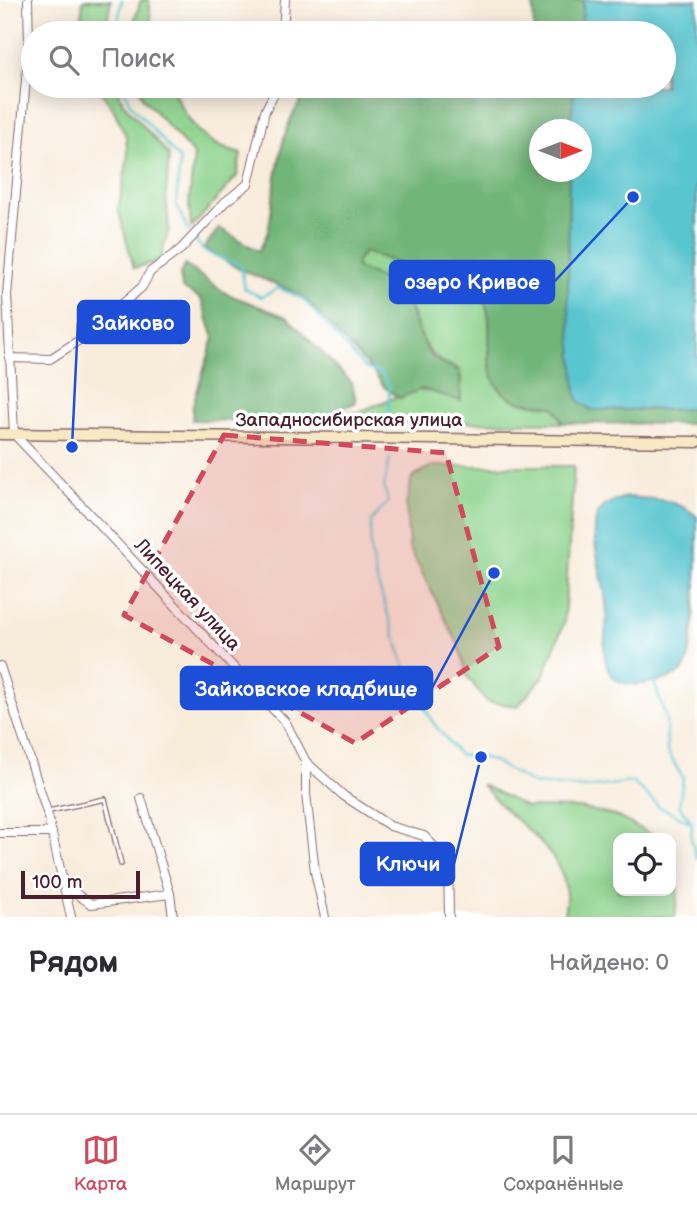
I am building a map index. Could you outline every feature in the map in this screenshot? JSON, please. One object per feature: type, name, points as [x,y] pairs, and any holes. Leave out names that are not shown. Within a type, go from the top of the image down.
[{"type":"main road","name":"Западносибирская улица","points":[[0,434],[697,442]]},
{"type":"street","points":[[28,0],[28,21]]},
{"type":"street","points":[[284,21],[285,0]]},
{"type":"street","points":[[14,434],[7,295],[24,98]]},
{"type":"street","points":[[9,358],[50,359],[85,337],[142,288],[150,272],[181,249],[225,202],[248,184],[265,111],[272,98]]},
{"type":"street","name":"Липецкая улица","points":[[14,434],[286,723],[306,762],[306,794],[315,872],[325,917]]},
{"type":"street","points":[[0,666],[47,812],[71,917]]},
{"type":"street","points":[[0,700],[12,701]]},
{"type":"street","points":[[306,762],[344,796],[390,826],[424,836],[448,861],[449,917]]},
{"type":"street","points":[[141,798],[170,894],[173,917]]},
{"type":"street","points":[[0,833],[52,833]]},
{"type":"street","points":[[65,886],[91,904],[170,894]]},
{"type":"lane","points":[[47,812],[105,799],[121,864]]},
{"type":"highlighted area","points":[[224,435],[446,453],[499,647],[355,743],[124,615]]},
{"type":"green space","points":[[83,0],[111,0],[107,21],[81,21]]},
{"type":"green space","points":[[141,0],[149,0],[151,21],[134,21]]},
{"type":"green space","points":[[533,0],[584,0],[582,21],[534,21]]},
{"type":"green space","points":[[105,98],[121,98],[169,155],[166,194],[169,229],[160,261],[134,268],[118,209],[128,158],[126,136]]},
{"type":"green space","points":[[143,98],[177,98],[197,130],[215,144],[241,154],[237,176],[191,228],[189,203],[194,155]]},
{"type":"green space","points":[[305,98],[574,98],[571,119],[529,119],[529,182],[569,182],[568,300],[579,401],[592,410],[697,409],[697,424],[563,423],[554,407],[521,402],[509,397],[496,383],[491,372],[488,313],[481,298],[471,292],[439,288],[420,274],[364,252],[356,262],[357,268],[400,286],[428,352],[434,359],[460,371],[461,401],[422,389],[399,398],[384,387],[372,370],[301,295],[239,269],[204,248],[219,228],[259,251],[268,229],[277,168],[288,126]]},
{"type":"green space","points":[[364,252],[420,274],[439,288],[471,292],[481,298],[488,313],[489,360],[496,383],[515,400],[554,407],[563,423],[297,421],[340,411],[356,413],[413,390],[436,392],[461,400],[461,377],[457,368],[443,363],[426,346],[400,286],[357,268],[356,262]]},
{"type":"green space","points":[[185,265],[227,294],[287,317],[352,383],[356,402],[317,416],[297,419],[192,420],[193,404],[214,338],[201,299],[182,288],[180,274]]},
{"type":"green space","points":[[432,466],[574,466],[564,623],[543,677],[518,706],[487,702],[467,676],[459,646],[409,547],[406,506],[412,477]]},
{"type":"green space","points":[[481,784],[526,807],[580,808],[616,816],[648,833],[613,833],[613,896],[676,896],[676,881],[678,892],[675,917],[563,917],[565,886],[554,859]]},
{"type":"water","points":[[584,0],[697,0],[697,409],[592,410],[579,401],[576,391],[568,300],[569,182],[592,182],[592,119],[571,119],[574,98],[676,98],[676,21],[582,21]]},
{"type":"water","points":[[627,497],[673,503],[697,517],[695,597],[688,658],[684,669],[674,676],[639,684],[617,680],[606,663],[606,604],[595,539],[597,516],[602,508]]},
{"type":"waterway","points":[[118,21],[122,0]]},
{"type":"waterway","points":[[128,98],[131,105],[180,160],[176,203],[188,231]]},
{"type":"waterway","points":[[196,241],[204,251],[241,266],[245,289],[261,297],[279,288],[303,299],[364,367],[383,375],[389,386],[389,414]]},
{"type":"waterway","points":[[390,458],[384,486],[388,502],[371,521],[370,547],[376,578],[409,679],[432,721],[459,755],[481,757],[495,762],[533,784],[586,788],[633,782],[658,806],[692,823],[691,839],[697,858]]},
{"type":"waterway","points":[[654,682],[666,718],[667,751],[683,778],[679,805],[690,820]]},
{"type":"place","name":"озеро Кривое","points":[[633,197]]},
{"type":"place","name":"Зайково","points":[[72,447]]},
{"type":"place","name":"Зайковское кладбище","points":[[494,573]]},
{"type":"place","name":"Ключи","points":[[481,757]]}]
